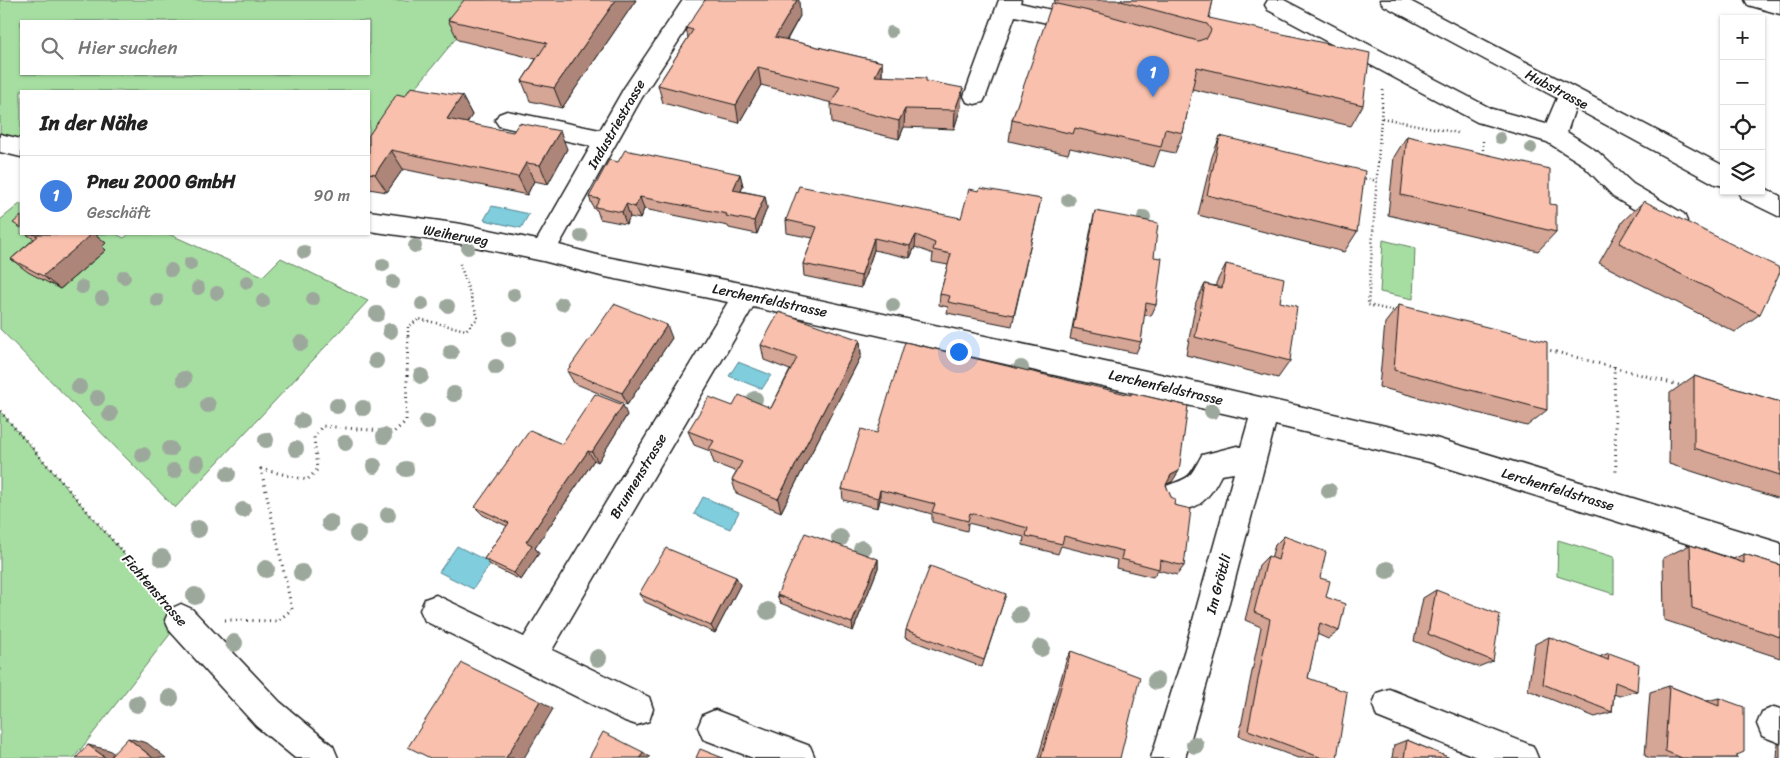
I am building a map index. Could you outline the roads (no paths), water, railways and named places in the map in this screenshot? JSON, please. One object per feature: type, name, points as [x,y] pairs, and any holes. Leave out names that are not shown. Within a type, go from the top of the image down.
[{"type":"main road","name":"Industriestrasse","points":[[543,251],[632,94],[694,0]]},
{"type":"main road","name":"Hubstrasse","points":[[1391,0],[1720,175]]},
{"type":"main road","points":[[1756,0],[1780,7]]},
{"type":"main road","points":[[975,96],[1008,4],[1099,28]]},
{"type":"main road","points":[[1276,5],[1485,116],[1555,136],[1590,158],[1624,191],[1698,234]]},
{"type":"main road","points":[[1555,136],[1558,121],[1569,96]]},
{"type":"main road","points":[[507,120],[606,140]]},
{"type":"main road","points":[[0,143],[20,148]]},
{"type":"main road","points":[[1758,195],[1780,207]]},
{"type":"main road","name":"Weiherweg","points":[[370,221],[461,234],[543,251]]},
{"type":"main road","name":"Lerchenfeldstrasse","points":[[543,251],[601,266],[746,294],[1265,410],[1429,449],[1780,558]]},
{"type":"main road","name":"Brunnenstrasse","points":[[530,657],[746,294]]},
{"type":"main road","name":"Im Gröttli","points":[[1168,758],[1201,649],[1265,410]]},
{"type":"main road","points":[[1176,496],[1184,498],[1201,485],[1212,464],[1237,460],[1250,464]]},
{"type":"main road","points":[[436,610],[637,709]]},
{"type":"main road","name":"Fichtenstrasse","points":[[181,620],[268,714],[322,758]]},
{"type":"main road","points":[[1389,705],[1521,758]]},
{"type":"main road","points":[[715,727],[798,758]]},
{"type":"water","points":[[492,206],[529,214],[521,228],[484,220]]},
{"type":"water","points":[[738,362],[771,375],[762,389],[729,376]]},
{"type":"water","points":[[703,497],[739,512],[730,529],[694,514]]},
{"type":"water","points":[[457,546],[491,563],[473,589],[439,572]]},
{"type":"place","name":"Pneu 2000 GmbH","points":[[1153,97]]}]
